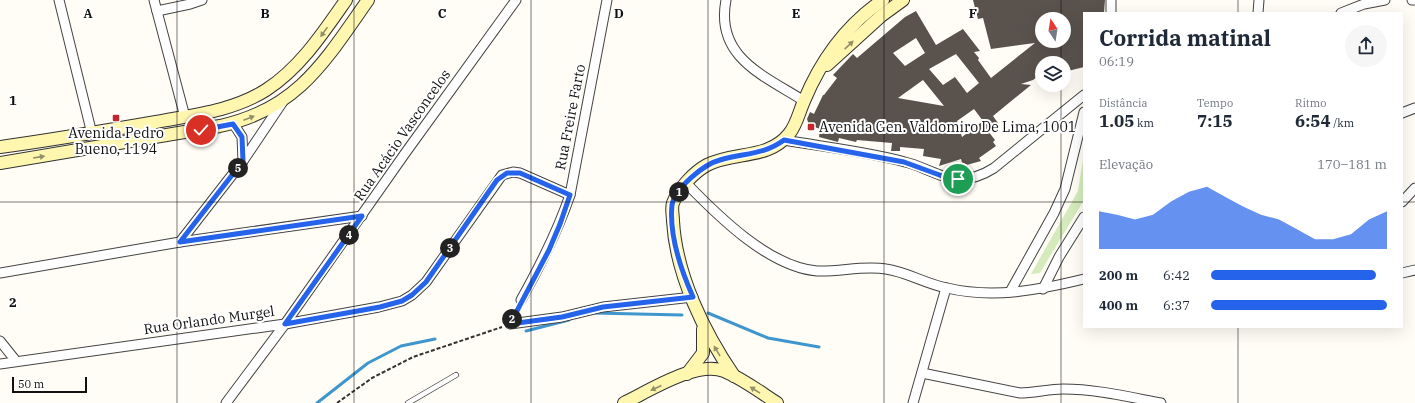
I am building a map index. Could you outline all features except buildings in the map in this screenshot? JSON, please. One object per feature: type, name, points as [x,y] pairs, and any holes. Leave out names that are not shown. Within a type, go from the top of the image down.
[{"type":"street","points":[[60,0],[92,134]]},
{"type":"street","points":[[154,0],[185,117]]},
{"type":"street","points":[[157,11],[202,0]]},
{"type":"street","points":[[0,147],[92,134],[185,117],[247,101],[266,90],[291,71],[321,36],[346,0]]},
{"type":"street","points":[[0,163],[233,124],[263,113],[284,100],[322,66],[368,0]]},
{"type":"street","name":"Rua Acácio Vasconcelos","points":[[226,403],[285,324],[406,152],[516,0]]},
{"type":"street","name":"Rua Freire Farto","points":[[521,300],[549,250],[570,195],[607,0]]},
{"type":"street","points":[[726,0],[724,26],[728,40],[737,54],[749,67],[804,100]]},
{"type":"street","points":[[734,376],[717,351],[703,324],[677,254],[672,204],[686,183],[706,166],[720,160],[763,152],[776,146],[784,140],[796,124],[804,100],[836,42],[854,22],[882,0]]},
{"type":"street","points":[[820,70],[881,16],[903,0]]},
{"type":"street","points":[[1111,0],[1111,12]]},
{"type":"street","points":[[1258,12],[1259,0]]},
{"type":"street","points":[[1344,12],[1364,4],[1385,0]]},
{"type":"street","points":[[784,140],[904,162],[945,177],[958,179],[971,178],[982,175],[994,168],[1083,96]]},
{"type":"street","points":[[180,242],[243,161],[284,100]]},
{"type":"street","points":[[1403,113],[1415,108]]},
{"type":"street","points":[[1010,292],[1065,189],[1083,116]]},
{"type":"street","points":[[233,124],[242,137],[243,161]]},
{"type":"street","name":"Rua Orlando Murgel","points":[[0,364],[285,324],[380,307],[402,301],[412,295],[426,282],[497,180],[507,173],[520,173],[570,195]]},
{"type":"street","points":[[686,183],[719,216],[748,240],[775,256],[796,266],[816,271],[888,269],[946,288],[976,293],[1010,292],[1043,288],[1083,279]]},
{"type":"street","points":[[1403,201],[1415,188]]},
{"type":"street","points":[[0,273],[180,242],[362,216]]},
{"type":"street","points":[[1043,288],[1059,257],[1083,219]]},
{"type":"street","points":[[1403,273],[1415,270]]},
{"type":"street","points":[[913,403],[946,288]]},
{"type":"street","points":[[510,324],[562,317],[603,307],[693,297]]},
{"type":"street","points":[[687,374],[703,353],[703,324]]},
{"type":"street","points":[[0,341],[16,362]]},
{"type":"street","points":[[624,403],[687,374],[705,369],[714,369],[734,376],[776,403]]},
{"type":"street","points":[[922,373],[1020,393],[1037,393],[1061,389],[1089,390],[1161,403]]},
{"type":"lane","points":[[408,403],[456,376]]},
{"type":"path","points":[[337,403],[372,378],[413,357],[510,324]]},
{"type":"green space","points":[[1083,160],[1083,202],[1040,273],[1031,274],[1078,191]]},
{"type":"waterway","points":[[594,313],[682,315]]},
{"type":"waterway","points":[[708,313],[768,338],[819,347]]},
{"type":"waterway","points":[[526,331],[569,320]]},
{"type":"waterway","points":[[317,403],[368,363],[401,346],[435,339]]},
{"type":"place","name":"Avenida Pedro Bueno, 1194","points":[[116,118]]},
{"type":"place","name":"Avenida Gen. Valdomiro De Lima, 1001","points":[[811,127]]},
{"type":"route","points":[[201,130],[233,124],[242,137],[243,161],[180,242],[362,216],[285,324],[380,307],[402,301],[412,295],[426,282],[497,180],[502,175],[507,173],[520,173],[570,195],[549,250],[521,300],[510,324],[562,317],[603,307],[693,297],[677,254],[672,204],[677,194],[686,183],[706,166],[720,160],[763,152],[776,146],[784,140],[904,162],[945,177],[958,179]]}]
